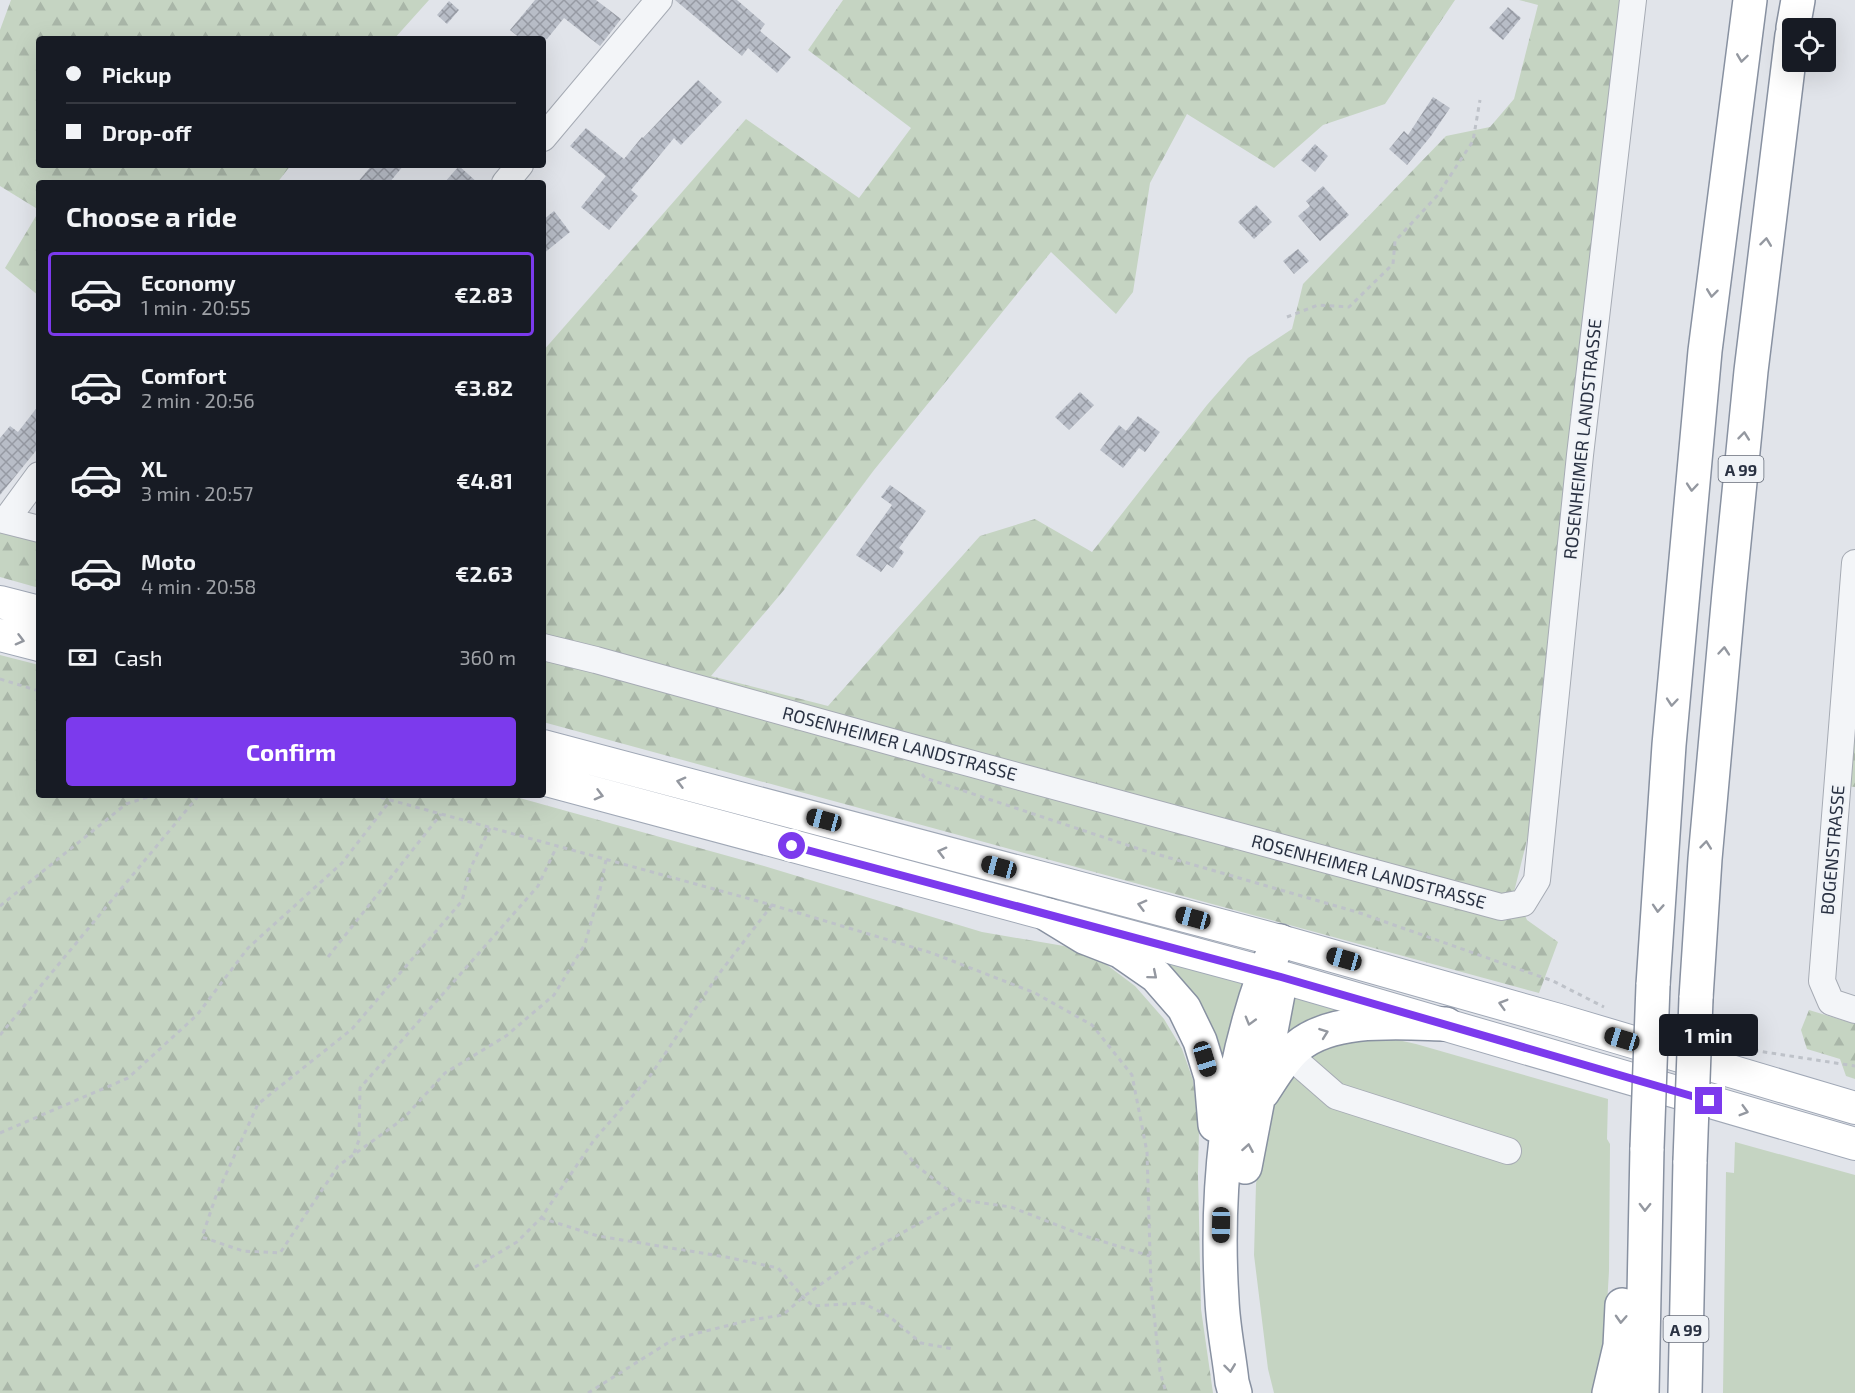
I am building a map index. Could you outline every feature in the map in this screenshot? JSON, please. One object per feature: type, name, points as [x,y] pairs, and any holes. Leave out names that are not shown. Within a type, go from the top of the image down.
[{"type":"highway","name":"A 99","points":[[1642,1393],[1653,985],[1669,745],[1705,351],[1750,0]]},
{"type":"highway","points":[[1795,18],[1798,0]]},
{"type":"highway","name":"A 99","points":[[1685,1393],[1696,998],[1705,859],[1751,371],[1787,72]]},
{"type":"highway","points":[[1048,915],[1084,937],[1120,951],[1156,976],[1184,1008],[1200,1041],[1211,1077],[1222,1180]]},
{"type":"highway","points":[[1259,1393],[1244,1318],[1240,1255],[1243,1181],[1280,941]]},
{"type":"highway","points":[[1235,1393],[1222,1301],[1222,1180],[1236,1068],[1273,975]]},
{"type":"highway","points":[[1256,1104],[1297,1047],[1323,1032],[1374,1022],[1446,1024]]},
{"type":"highway","points":[[1609,1393],[1620,1346],[1622,1301],[1644,1267]]},
{"type":"main road","points":[[0,602],[36,611]]},
{"type":"main road","points":[[0,635],[36,644]]},
{"type":"main road","points":[[546,747],[1280,941],[1559,1020],[1855,1108]]},
{"type":"main road","points":[[546,780],[1273,975],[1855,1144]]},
{"type":"street","points":[[546,134],[659,0]]},
{"type":"street","name":"ROSENHEIMER LANDSTRASSE","points":[[546,648],[1501,907],[1523,903],[1537,880],[1580,455],[1633,0]]},
{"type":"street","points":[[508,180],[518,168]]},
{"type":"street","points":[[36,479],[3,520],[36,528]]},
{"type":"street","name":"BOGENSTRASSE","points":[[1855,563],[1822,981],[1831,1002],[1855,1010]]},
{"type":"street","points":[[1289,1056],[1336,1096],[1508,1151]]},
{"type":"path","points":[[1287,317],[1318,305],[1349,307],[1393,264],[1395,241],[1437,196],[1473,141],[1480,100]]},
{"type":"path","points":[[0,678],[36,689]]},
{"type":"path","points":[[899,744],[926,778],[1139,849],[1368,915],[1553,981],[1608,1009]]},
{"type":"path","points":[[0,906],[126,804],[145,798]]},
{"type":"path","points":[[0,1035],[197,798]]},
{"type":"path","points":[[381,798],[772,905],[932,953],[1035,993],[1092,1025],[1132,1075],[1147,1152],[1151,1287],[1160,1371],[1166,1393]]},
{"type":"path","points":[[0,1133],[128,1078],[197,1015],[248,948],[342,863],[390,801]]},
{"type":"path","points":[[328,957],[441,814]]},
{"type":"path","points":[[490,828],[470,869],[462,901],[352,1029],[258,1104],[216,1196],[202,1237],[243,1251],[280,1253],[338,1166],[403,1119],[445,1073],[506,1036],[554,994],[585,944],[606,859]]},
{"type":"path","points":[[353,1155],[359,1140],[360,1088],[538,886],[557,846]]},
{"type":"path","points":[[475,1267],[517,1242],[541,1218],[594,1140],[650,1076],[718,975],[772,905]]},
{"type":"path","points":[[1740,1048],[1855,1066]]},
{"type":"path","points":[[904,1151],[918,1167],[961,1200],[1011,1207],[1084,1236],[1150,1256]]},
{"type":"path","points":[[588,1393],[674,1339],[750,1320],[783,1315],[803,1297],[859,1257],[961,1200]]},
{"type":"path","points":[[541,1218],[598,1236],[778,1268],[813,1306],[863,1303],[890,1317],[921,1343],[953,1348]]},
{"type":"green space","points":[[11,0],[429,0],[397,36],[36,36],[36,168],[289,168],[279,180],[36,180],[36,208],[0,186],[0,30]]},
{"type":"green space","points":[[843,0],[1455,0],[1385,104],[1323,125],[1274,168],[1187,114],[1150,183],[1133,292],[1116,314],[1051,252],[874,470],[784,590],[711,676],[828,706],[980,536],[1035,519],[1092,552],[1207,405],[1248,358],[1292,329],[1303,284],[1446,136],[1490,127],[1514,99],[1538,5],[1519,0],[1627,0],[1530,828],[1514,892],[1527,920],[1558,942],[1539,993],[546,723],[546,348],[746,119],[859,198],[911,128],[808,50]]},
{"type":"green space","points":[[36,216],[36,294],[5,268]]},
{"type":"green space","points":[[0,532],[36,541],[36,587],[0,577]]},
{"type":"green space","points":[[0,655],[36,664],[36,798],[520,798],[764,866],[982,932],[1064,946],[1099,959],[1135,986],[1164,1019],[1182,1049],[1193,1080],[1199,1130],[1201,1309],[1213,1393],[0,1393]]},
{"type":"green space","points":[[1855,681],[1855,787],[1846,786]]},
{"type":"green space","points":[[1156,958],[1244,982],[1225,1070]]},
{"type":"green space","points":[[1291,991],[1353,1011],[1277,1053]]},
{"type":"green space","points":[[1809,1010],[1855,1024],[1855,1079],[1846,1076],[1840,1059],[1807,1049],[1801,1030]]},
{"type":"green space","points":[[1371,1034],[1416,1044],[1608,1099],[1609,1271],[1604,1356],[1596,1393],[1274,1393],[1268,1369],[1254,1255],[1256,1184],[1267,1116],[1277,1088],[1324,1044]]},
{"type":"green space","points":[[1735,1142],[1855,1175],[1855,1393],[1723,1393],[1726,1172],[1734,1173]]},
{"type":"building","points":[[535,0],[596,0],[621,19],[600,46],[564,18],[547,39],[546,36],[517,36],[510,30]]},
{"type":"building","points":[[675,0],[737,0],[765,24],[760,31],[791,57],[777,73],[748,48],[742,56]]},
{"type":"building","points":[[449,1],[459,10],[447,24],[437,15]]},
{"type":"building","points":[[1508,7],[1521,18],[1503,40],[1489,28]]},
{"type":"building","points":[[698,80],[722,102],[681,145],[674,138],[631,190],[638,196],[609,230],[581,207],[606,176],[570,146],[586,128],[624,159],[642,137]]},
{"type":"building","points":[[1433,97],[1450,108],[1407,165],[1389,149],[1404,131],[1408,135]]},
{"type":"building","points":[[1315,144],[1328,156],[1315,172],[1301,160]]},
{"type":"building","points":[[370,168],[402,168],[392,180],[360,180]]},
{"type":"building","points":[[457,168],[461,168],[475,180],[447,180]]},
{"type":"building","points":[[1323,186],[1349,215],[1320,241],[1298,216],[1310,206],[1306,201]]},
{"type":"building","points":[[1256,205],[1272,222],[1254,239],[1238,222]]},
{"type":"building","points":[[554,211],[570,232],[546,252],[546,218]]},
{"type":"building","points":[[1298,249],[1309,261],[1294,274],[1283,261]]},
{"type":"building","points":[[1080,392],[1094,405],[1069,430],[1055,417]]},
{"type":"building","points":[[36,409],[36,451],[0,495],[0,438],[10,426],[18,432]]},
{"type":"building","points":[[1138,416],[1160,432],[1145,452],[1139,448],[1123,468],[1100,450],[1119,425],[1126,431]]},
{"type":"building","points":[[890,485],[926,511],[899,548],[904,552],[893,568],[887,564],[881,572],[856,555],[892,505],[881,497]]},
{"type":"route","points":[[792,846],[1281,977],[1709,1101]]}]
